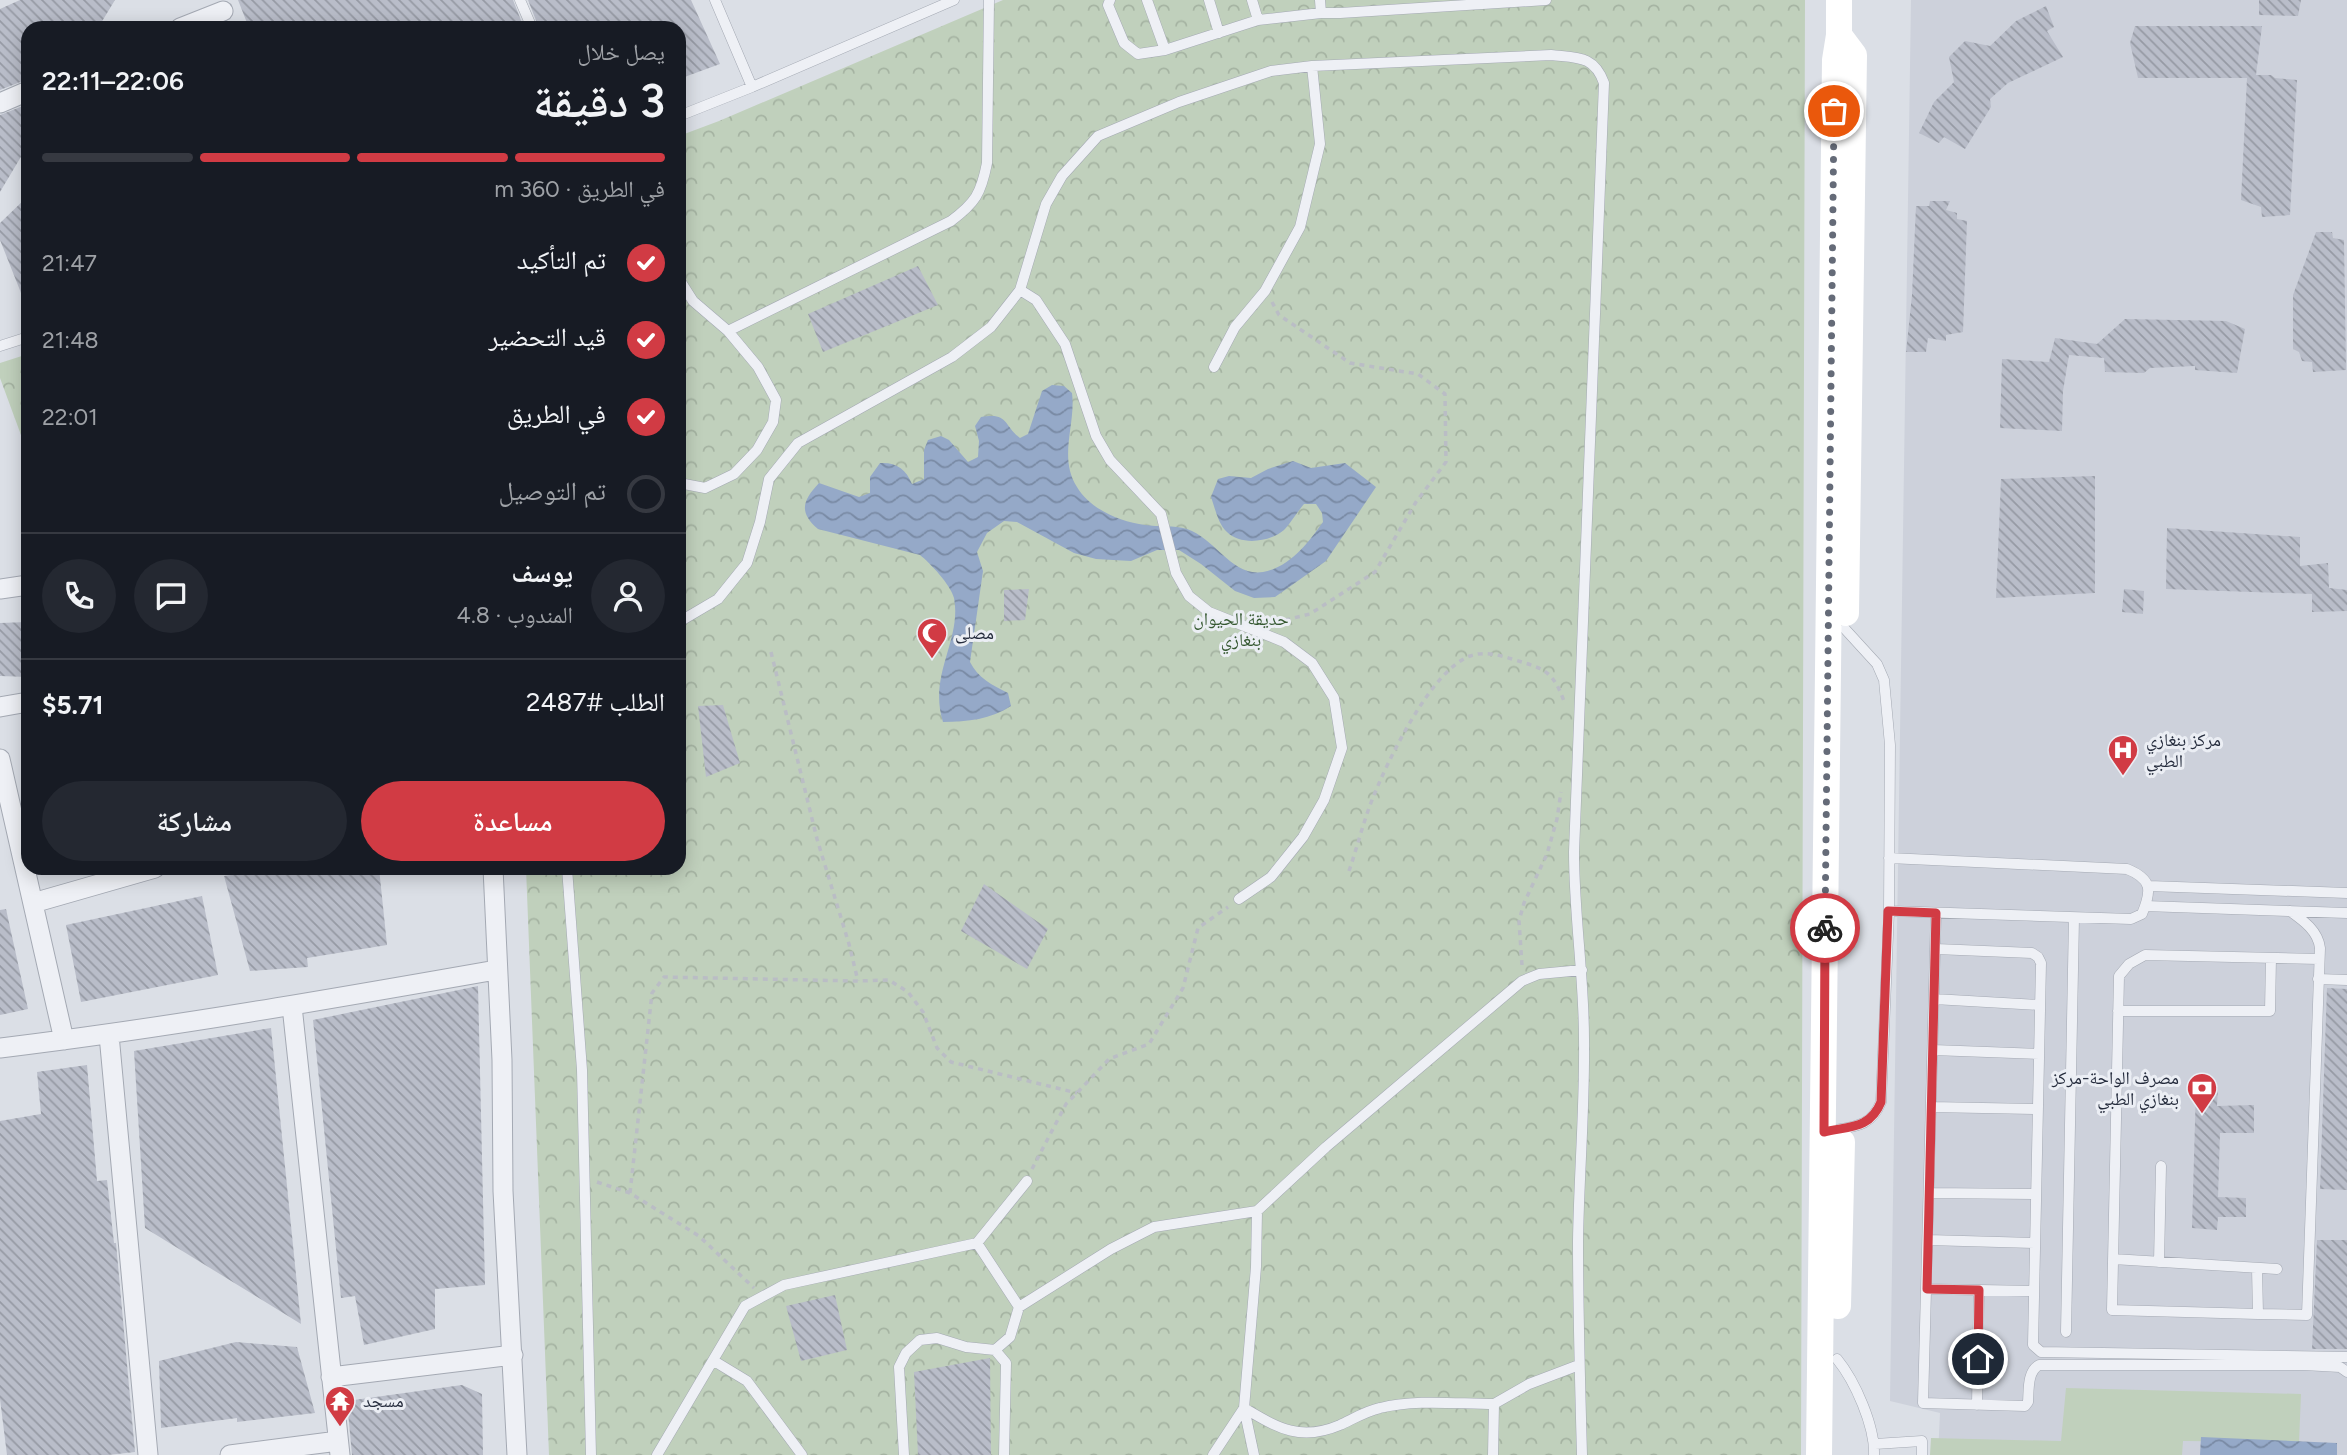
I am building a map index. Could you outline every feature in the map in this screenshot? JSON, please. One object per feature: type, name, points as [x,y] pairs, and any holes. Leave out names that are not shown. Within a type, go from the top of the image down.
[{"type":"main road","points":[[1819,1455],[1833,1130],[1846,629],[1835,60],[1838,13]]},
{"type":"main road","points":[[1837,1455],[1833,1130],[1841,267]]},
{"type":"street","points":[[198,21],[223,11]]},
{"type":"street","points":[[0,103],[21,94]]},
{"type":"street","points":[[0,589],[21,586]]},
{"type":"street","points":[[0,707],[21,703]]},
{"type":"street","points":[[0,759],[6,809],[21,861]]},
{"type":"street","points":[[25,875],[64,1040]]},
{"type":"street","points":[[33,903],[131,875]]},
{"type":"street","points":[[493,875],[502,1060],[503,1191],[517,1455]]},
{"type":"street","points":[[0,1048],[109,1035],[496,970]]},
{"type":"street","points":[[230,1455],[339,1448],[292,1006]]},
{"type":"street","points":[[109,1035],[148,1455]]},
{"type":"street","points":[[331,1377],[513,1355]]},
{"type":"lane","points":[[520,0],[529,21]]},
{"type":"lane","points":[[715,0],[752,88]]},
{"type":"lane","points":[[686,113],[752,88],[954,0]]},
{"type":"lane","points":[[728,331],[951,221],[972,205],[983,184],[987,163],[989,0]]},
{"type":"lane","points":[[1110,0],[1108,5],[1124,43],[1138,54],[1165,50],[1258,20],[1321,13],[1546,0]]},
{"type":"lane","points":[[1147,0],[1165,50]]},
{"type":"lane","points":[[1209,0],[1219,33]]},
{"type":"lane","points":[[1252,0],[1258,20]]},
{"type":"lane","points":[[1320,0],[1321,13]]},
{"type":"lane","points":[[686,618],[718,599],[747,564],[769,479],[798,443],[952,357],[991,327],[1020,290],[1046,204],[1062,176],[1098,136],[1179,102],[1271,71],[1312,66],[1551,55],[1584,58],[1598,67],[1604,83],[1574,852],[1574,907],[1582,970],[1584,1114],[1578,1239],[1582,1455]]},
{"type":"lane","points":[[1214,367],[1236,327],[1265,291],[1300,227],[1320,144],[1312,66]]},
{"type":"lane","points":[[686,290],[693,301],[728,331],[758,367],[776,400],[773,422],[757,450],[734,474],[705,488],[686,484]]},
{"type":"lane","points":[[1020,290],[1036,300],[1065,344],[1096,436],[1110,460],[1154,505],[1164,521],[1172,561],[1189,596],[1209,612],[1284,642],[1312,663],[1334,698],[1342,748],[1324,800],[1303,837],[1271,877],[1239,899]]},
{"type":"lane","points":[[0,346],[21,339]]},
{"type":"lane","points":[[1833,1130],[1868,1122],[1876,1115],[1881,1102],[1888,911],[1890,745],[1884,680],[1877,664],[1846,629]]},
{"type":"lane","points":[[1888,911],[2131,919],[2142,914],[2149,886],[2141,874],[2127,869],[1889,858]]},
{"type":"lane","points":[[568,875],[582,1070],[591,1455]]},
{"type":"lane","points":[[2149,886],[2347,893]]},
{"type":"lane","points":[[2145,906],[2347,913]]},
{"type":"lane","points":[[2290,911],[2319,939],[2319,959],[2306,1315],[2112,1310],[2119,976],[2129,964],[2145,955],[2319,959]]},
{"type":"lane","points":[[1936,913],[1923,1403],[2025,1406],[2028,1402],[2031,1375],[2039,1365],[2304,1365],[2340,1367],[2347,1372]]},
{"type":"lane","points":[[2066,1332],[2074,918]]},
{"type":"lane","points":[[1936,949],[2032,953],[2041,963],[2033,1346],[2041,1352],[2347,1357]]},
{"type":"lane","points":[[2118,1011],[2270,1011],[2271,958]]},
{"type":"lane","points":[[995,1350],[1010,1337],[1019,1307],[1111,1249],[1154,1227],[1257,1211],[1326,1147],[1522,981],[1539,974],[1582,970]]},
{"type":"lane","points":[[2318,979],[2347,980]]},
{"type":"lane","points":[[1934,999],[2040,1005]]},
{"type":"lane","points":[[1933,1050],[2039,1054]]},
{"type":"lane","points":[[1931,1107],[2038,1109]]},
{"type":"lane","points":[[2158,1262],[2161,1166]]},
{"type":"lane","points":[[657,1455],[745,1306],[784,1285],[977,1243],[1027,1181]]},
{"type":"lane","points":[[1929,1193],[2036,1194]]},
{"type":"lane","points":[[1254,1455],[1244,1408],[1256,1267],[1257,1211]]},
{"type":"lane","points":[[1928,1240],[2035,1243]]},
{"type":"lane","points":[[977,1243],[1019,1307]]},
{"type":"lane","points":[[2113,1259],[2277,1269]]},
{"type":"lane","points":[[2257,1268],[2258,1314]]},
{"type":"lane","points":[[1927,1289],[2034,1291]]},
{"type":"lane","points":[[1978,1405],[1979,1290]]},
{"type":"lane","points":[[904,1455],[899,1367],[906,1353],[920,1340],[936,1338],[967,1347],[995,1350],[1006,1363],[1004,1455]]},
{"type":"lane","points":[[1837,1359],[1854,1383],[1875,1444],[1874,1455]]},
{"type":"lane","points":[[714,1361],[747,1381],[802,1455]]},
{"type":"lane","points":[[1244,1408],[1282,1429],[1308,1434],[1336,1427],[1377,1408],[1401,1404],[1494,1404],[1529,1384],[1579,1365]]},
{"type":"lane","points":[[1493,1455],[1494,1404]]},
{"type":"lane","points":[[1213,1455],[1244,1408]]},
{"type":"lane","points":[[1875,1444],[1922,1441],[1922,1455]]},
{"type":"lane","points":[[1899,1455],[1900,1444]]},
{"type":"path","points":[[1247,628],[1310,614],[1375,572],[1416,502],[1446,462],[1445,394],[1418,374],[1350,363],[1279,315],[1265,291]]},
{"type":"path","points":[[771,652],[817,839],[858,981]]},
{"type":"path","points":[[1349,871],[1372,800],[1399,743],[1446,671],[1470,656],[1506,656],[1547,672],[1557,682],[1566,708]]},
{"type":"path","points":[[1522,981],[1519,921],[1524,902],[1547,854],[1557,819],[1561,786]]},
{"type":"path","points":[[1027,1181],[1066,1104],[1109,1059],[1149,1044],[1183,988],[1198,928],[1239,899]]},
{"type":"path","points":[[630,1193],[652,993],[664,977],[858,981],[890,979],[908,992],[923,1012],[937,1048],[951,1062],[1077,1093]]},
{"type":"path","points":[[586,1179],[630,1193],[699,1236],[763,1297]]},
{"type":"shaded area","name":"مركز بنغازي الطبي","points":[[1911,0],[2347,0],[2347,1455],[1938,1455],[1940,1413],[1890,1401]]},
{"type":"green space","name":"حديقة الحيوان بنغازي","points":[[1003,0],[1805,0],[1801,1455],[549,1455],[526,875],[686,875],[686,133]]},
{"type":"green space","points":[[21,356],[21,435],[0,378],[0,363]]},
{"type":"green space","points":[[2066,1388],[2301,1394],[2299,1442],[2183,1441],[2182,1455],[1930,1455],[1931,1438],[2061,1441]]},
{"type":"water","points":[[1052,385],[1064,386],[1072,393],[1069,464],[1077,487],[1090,502],[1106,513],[1126,521],[1187,529],[1242,569],[1263,572],[1290,560],[1305,546],[1323,522],[1322,513],[1316,504],[1304,504],[1278,534],[1264,540],[1240,539],[1227,532],[1217,516],[1211,497],[1218,479],[1229,476],[1251,478],[1293,461],[1311,468],[1345,463],[1376,487],[1326,561],[1275,597],[1254,598],[1235,591],[1179,550],[1157,550],[1131,561],[1096,559],[1074,553],[1017,522],[1004,521],[987,533],[977,552],[983,571],[970,662],[981,677],[1008,693],[1011,706],[979,719],[943,722],[939,705],[940,689],[955,613],[954,598],[949,587],[920,555],[818,529],[807,517],[806,501],[819,483],[859,497],[870,493],[870,477],[880,463],[900,467],[912,484],[924,479],[924,450],[928,440],[941,436],[949,440],[968,462],[978,457],[979,441],[975,426],[981,417],[1001,418],[1020,438],[1028,434],[1042,391]]},
{"type":"water","points":[[2201,1437],[2337,1443],[2337,1455],[2200,1455]]},
{"type":"building","points":[[20,0],[115,0],[102,21],[21,21],[21,82],[0,90],[0,9]]},
{"type":"building","points":[[238,0],[513,0],[521,21],[246,21]]},
{"type":"building","points":[[528,0],[691,0],[720,64],[686,76],[686,21],[536,21]]},
{"type":"building","points":[[2259,0],[2301,0],[2298,16],[2259,15]]},
{"type":"building","points":[[2046,6],[2054,27],[2047,31],[2063,57],[2008,83],[1990,99],[1991,107],[1965,149],[1944,137],[1939,143],[1919,133],[1934,102],[1954,82],[1949,57],[1965,41],[1990,46],[2016,21]]},
{"type":"building","points":[[2135,26],[2262,26],[2256,75],[2297,80],[2290,215],[2262,217],[2261,207],[2241,200],[2247,78],[2138,78],[2130,43]]},
{"type":"building","points":[[21,107],[21,157],[0,192],[0,115]]},
{"type":"building","points":[[1930,201],[1950,201],[1946,210],[1957,213],[1957,219],[1967,221],[1963,332],[1946,335],[1946,341],[1928,338],[1926,352],[1906,352],[1916,206],[1929,206]]},
{"type":"building","points":[[21,203],[21,293],[0,240],[0,223]]},
{"type":"building","points":[[2316,232],[2332,232],[2333,238],[2344,240],[2346,370],[2313,372],[2312,362],[2302,361],[2299,352],[2293,349],[2293,295]]},
{"type":"building","points":[[918,266],[938,305],[823,352],[808,314]]},
{"type":"building","points":[[2125,319],[2226,321],[2245,329],[2237,373],[2195,370],[2195,366],[2150,368],[2144,373],[2105,372],[2104,358],[2069,355],[2063,391],[2062,431],[2000,428],[2002,359],[2049,362],[2055,338],[2097,344]]},
{"type":"building","points":[[2095,476],[2095,593],[1996,598],[2001,479]]},
{"type":"building","points":[[2167,528],[2300,537],[2300,566],[2328,563],[2329,588],[2347,590],[2347,611],[2312,612],[2312,594],[2166,589]]},
{"type":"building","points":[[1029,589],[1025,620],[1004,621],[1004,590]]},
{"type":"building","points":[[2124,589],[2144,591],[2143,614],[2122,612]]},
{"type":"building","points":[[21,622],[21,677],[0,676],[0,623]]},
{"type":"building","points":[[723,705],[740,763],[706,777],[698,706]]},
{"type":"building","points":[[380,875],[387,945],[307,958],[308,967],[250,971],[224,876]]},
{"type":"building","points":[[984,884],[1048,929],[1027,969],[961,931]]},
{"type":"building","points":[[202,896],[218,975],[81,1002],[66,925]]},
{"type":"building","points":[[6,909],[28,1009],[0,1015],[0,910]]},
{"type":"building","points":[[478,986],[485,1285],[435,1289],[435,1329],[364,1345],[355,1296],[341,1298],[313,1020]]},
{"type":"building","points":[[2327,988],[2347,989],[2347,1190],[2320,1189]]},
{"type":"building","points":[[271,1028],[301,1324],[145,1228],[134,1051]]},
{"type":"building","points":[[87,1065],[97,1181],[107,1180],[116,1243],[135,1452],[108,1455],[7,1455],[0,1399],[0,1121],[41,1114],[37,1072]]},
{"type":"building","points":[[2196,1087],[2218,1087],[2217,1106],[2254,1105],[2254,1133],[2220,1133],[2218,1197],[2246,1198],[2246,1217],[2218,1217],[2217,1230],[2192,1228]]},
{"type":"building","points":[[2317,1240],[2347,1240],[2347,1349],[2312,1349]]},
{"type":"building","points":[[835,1295],[847,1350],[801,1361],[786,1306]]},
{"type":"building","points":[[236,1342],[297,1347],[315,1413],[237,1422],[237,1418],[161,1428],[159,1361]]},
{"type":"building","points":[[990,1358],[991,1455],[918,1455],[914,1372]]},
{"type":"building","points":[[462,1385],[482,1394],[483,1455],[352,1455],[347,1401]]},
{"type":"way so far","points":[[1825,928],[1834,111]]},
{"type":"place","name":"مصلى","points":[[932,660]]},
{"type":"place","name":"مركز بنغازي الطبي","points":[[2123,777]]},
{"type":"place","name":"مصرف الواحة-مركز بنغازي الطبي","points":[[2202,1115]]},
{"type":"place","name":"مسجد","points":[[340,1428]]},
{"type":"route","points":[[1825,928],[1824,1132],[1868,1122],[1876,1115],[1881,1102],[1888,911],[1936,913],[1927,1289],[1979,1290],[1978,1359]]}]
